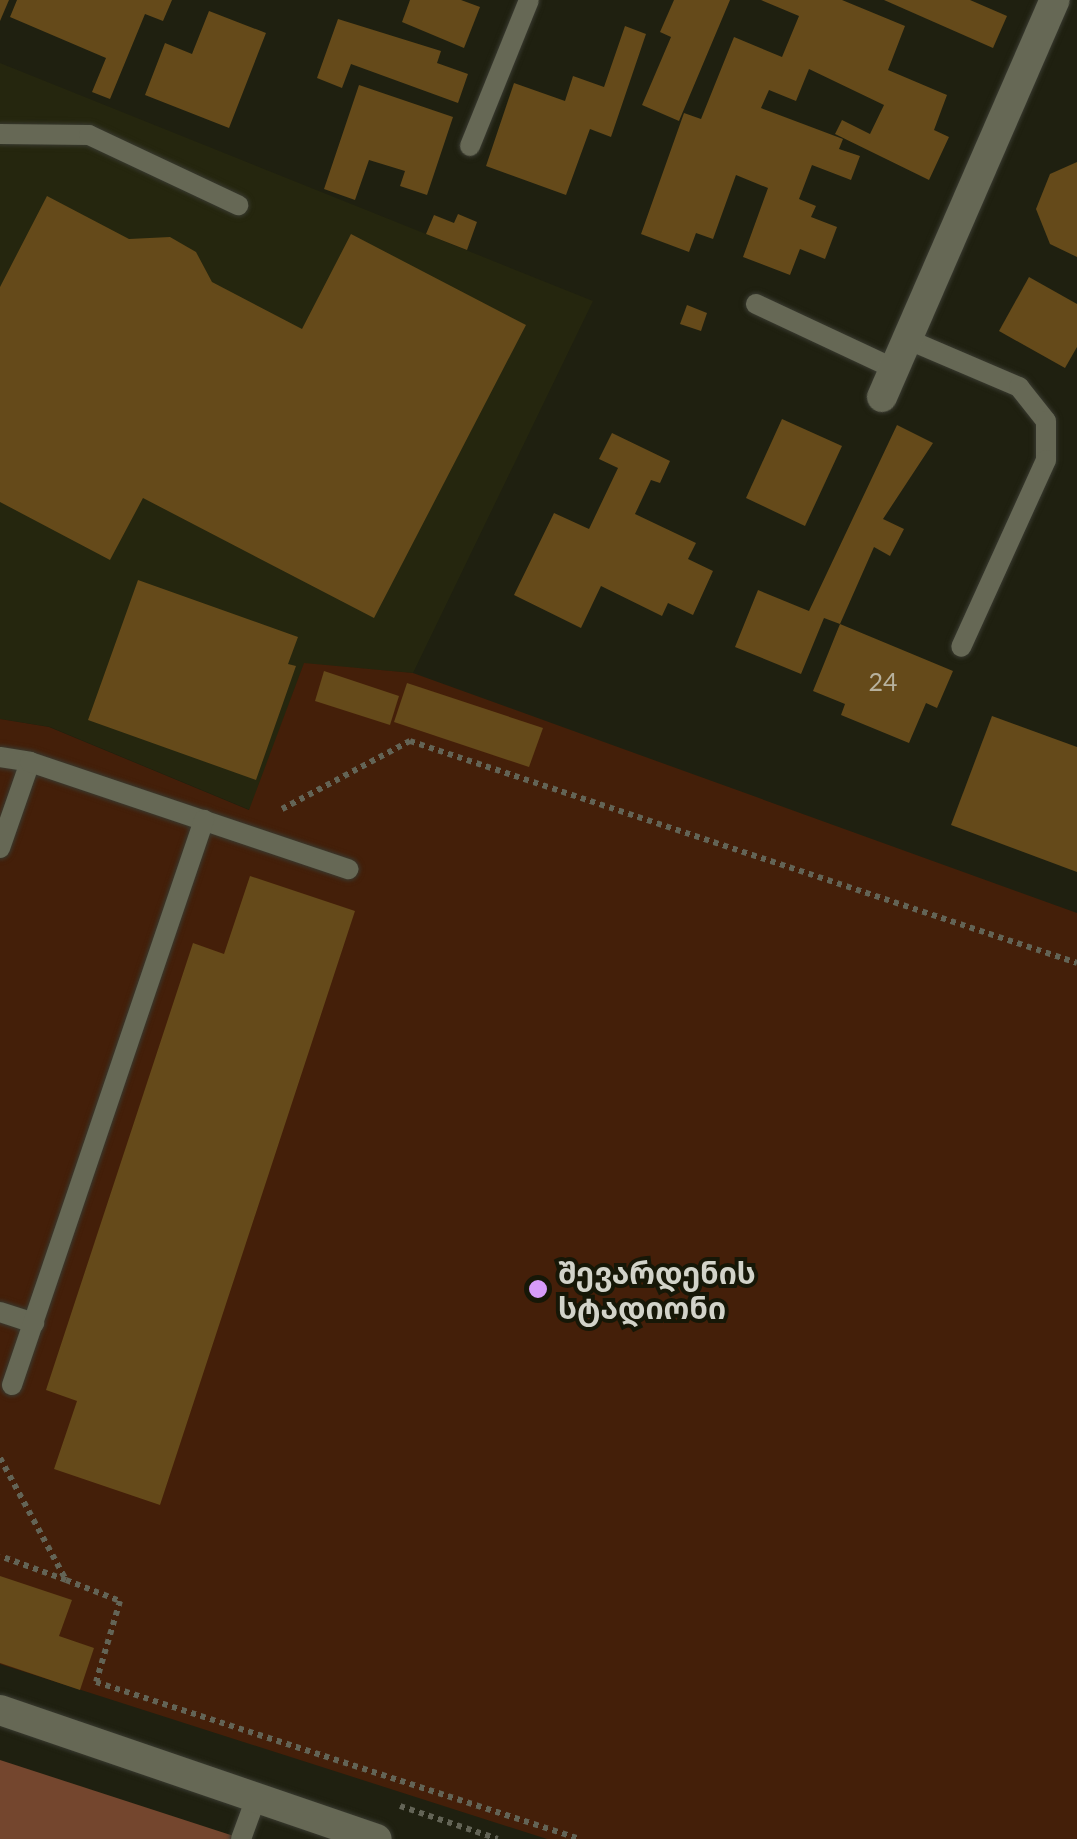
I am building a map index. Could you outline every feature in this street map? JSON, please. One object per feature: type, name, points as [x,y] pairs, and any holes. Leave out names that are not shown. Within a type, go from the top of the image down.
[{"type":"street","points":[[882,397],[1055,0]]},
{"type":"street","points":[[0,1710],[376,1839]]},
{"type":"lane","points":[[470,146],[529,0]]},
{"type":"lane","points":[[0,134],[89,135],[238,205]]},
{"type":"lane","points":[[756,304],[896,368]]},
{"type":"lane","points":[[908,340],[1019,387],[1046,421],[1046,460],[960,647]]},
{"type":"lane","points":[[0,757],[30,762],[348,868]]},
{"type":"lane","points":[[0,848],[30,762]]},
{"type":"lane","points":[[12,1386],[204,820]]},
{"type":"lane","points":[[0,1312],[34,1323]]},
{"type":"lane","points":[[241,1839],[256,1798]]},
{"type":"path","points":[[239,832],[410,741],[1077,963]]},
{"type":"path","points":[[0,1458],[66,1580]]},
{"type":"path","points":[[0,1556],[120,1601],[96,1682],[580,1839]]},
{"type":"shaded area","points":[[0,63],[593,301],[413,673],[304,664],[250,810],[50,727],[0,719]]},
{"type":"shaded area","name":"შევარდენის სტადიონი","points":[[304,663],[413,673],[1077,913],[1077,1839],[547,1839],[0,1664],[0,719],[49,727],[249,810]]},
{"type":"shaded area","points":[[0,1760],[243,1839],[0,1839]]},
{"type":"building","points":[[0,0],[9,0],[0,21]]},
{"type":"building","points":[[17,0],[172,0],[163,21],[145,14],[110,99],[92,92],[106,58],[10,17]]},
{"type":"building","points":[[410,0],[461,0],[480,7],[464,48],[402,22]]},
{"type":"building","points":[[674,0],[730,0],[679,121],[642,105],[671,37],[660,32]]},
{"type":"building","points":[[761,0],[842,0],[905,26],[888,70],[947,95],[934,130],[949,137],[929,180],[835,134],[842,120],[870,134],[884,105],[809,69],[796,101],[769,90],[761,108],[843,139],[839,149],[860,156],[851,180],[812,165],[799,199],[816,206],[811,217],[837,227],[825,259],[800,249],[790,275],[743,257],[768,188],[736,175],[713,239],[696,233],[689,252],[641,234],[684,113],[701,119],[734,37],[782,57],[799,16]]},
{"type":"building","points":[[884,0],[970,0],[1007,16],[993,48]]},
{"type":"building","points":[[209,11],[266,33],[229,128],[145,95],[165,43],[192,54]]},
{"type":"building","points":[[338,19],[441,51],[437,63],[468,74],[458,103],[351,64],[342,88],[317,78]]},
{"type":"building","points":[[625,26],[646,34],[611,137],[590,129],[566,195],[486,166],[514,83],[565,101],[573,76],[604,87]]},
{"type":"building","points":[[359,85],[453,117],[427,195],[400,186],[405,171],[369,160],[355,200],[324,189]]},
{"type":"building","points":[[1077,162],[1077,257],[1050,244],[1036,209],[1050,174]]},
{"type":"building","points":[[47,196],[129,239],[170,237],[196,252],[212,282],[302,329],[351,234],[526,325],[374,618],[143,498],[110,560],[0,502],[0,287]]},
{"type":"building","points":[[458,214],[477,222],[467,250],[426,234],[434,215],[454,223]]},
{"type":"building","points":[[1029,277],[1077,304],[1077,347],[1065,368],[999,331]]},
{"type":"building","points":[[687,305],[707,313],[701,331],[680,324]]},
{"type":"building","points":[[782,419],[842,446],[805,526],[746,498]]},
{"type":"building","points":[[897,425],[933,443],[883,519],[904,529],[890,556],[874,547],[840,624],[824,618],[801,674],[735,647],[758,590],[809,611]]},
{"type":"building","points":[[612,433],[670,461],[660,483],[651,480],[635,514],[696,543],[688,559],[713,571],[693,615],[668,603],[662,616],[601,586],[581,628],[514,595],[554,513],[589,529],[618,468],[599,459]]},
{"type":"building","points":[[138,580],[298,637],[288,664],[296,666],[256,780],[88,720]]},
{"type":"building","points":[[840,624],[953,671],[937,708],[926,703],[909,743],[841,715],[845,704],[813,691]]},
{"type":"building","points":[[324,671],[399,696],[390,725],[315,701]]},
{"type":"building","points":[[407,683],[543,728],[529,767],[394,722]]},
{"type":"building","points":[[992,716],[1077,747],[1077,872],[951,825]]},
{"type":"building","points":[[250,876],[355,911],[160,1505],[54,1469],[77,1401],[46,1390],[193,943],[224,954]]},
{"type":"building","points":[[0,1576],[72,1600],[59,1636],[94,1648],[80,1690],[0,1663]]},
{"type":"place","name":"შევარდენის სტადიონი","points":[[538,1289]]}]
